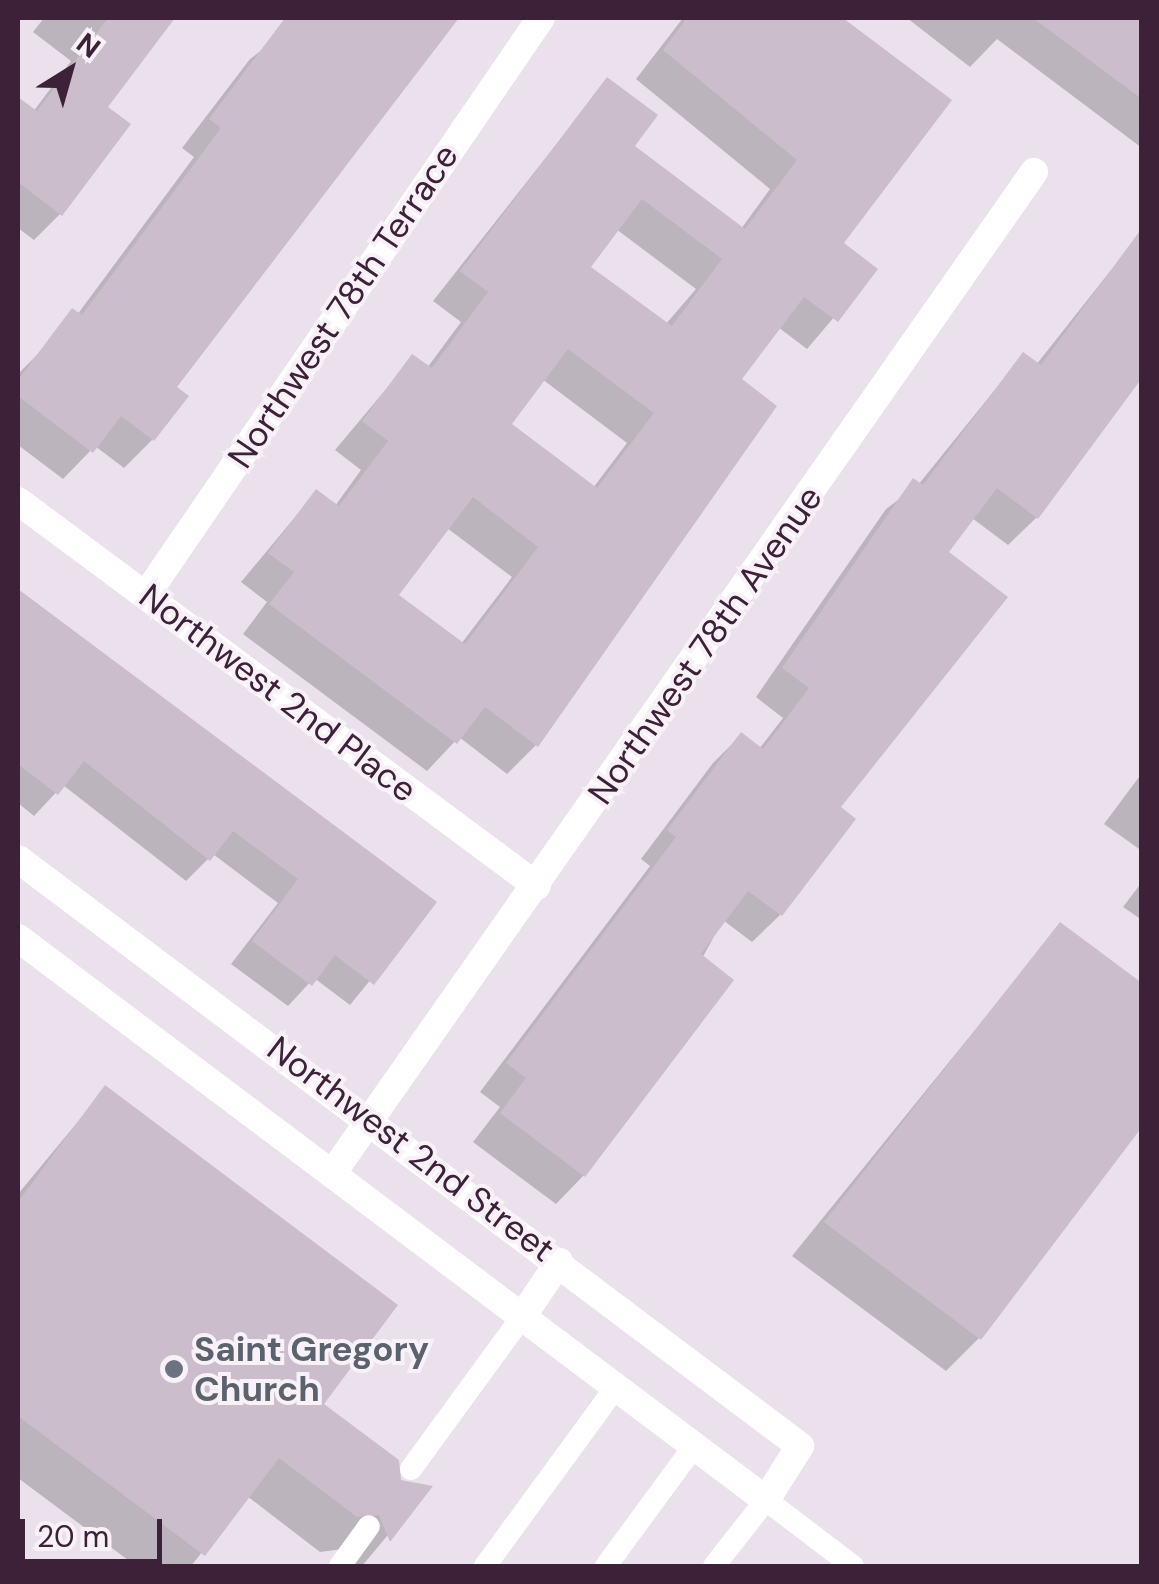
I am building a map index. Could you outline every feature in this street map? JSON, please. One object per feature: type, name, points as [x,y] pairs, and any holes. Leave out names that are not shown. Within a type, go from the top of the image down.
[{"type":"street","name":"Northwest 78th Terrace","points":[[146,594],[541,18]]},
{"type":"street","name":"Northwest 78th Avenue","points":[[334,1171],[1034,172]]},
{"type":"street","name":"Northwest 2nd Place","points":[[18,502],[536,886]]},
{"type":"street","name":"Northwest 2nd Street","points":[[18,858],[374,1118],[800,1446],[766,1500],[334,1171],[18,938]]},
{"type":"street","points":[[524,1314],[559,1262]]},
{"type":"lane","points":[[411,1469],[524,1314]]},
{"type":"lane","points":[[485,1566],[616,1387]]},
{"type":"lane","points":[[606,1566],[694,1446]]},
{"type":"lane","points":[[714,1566],[766,1500],[853,1566]]},
{"type":"lane","points":[[340,1566],[369,1526]]},
{"type":"building","points":[[108,18],[175,18],[108,107],[131,124],[62,216],[18,182],[18,97],[37,111]]},
{"type":"building","points":[[285,18],[459,18],[177,387],[189,396],[154,441],[121,416],[93,453],[18,396],[18,380],[72,308],[82,315],[221,128],[209,119]]},
{"type":"building","points":[[687,18],[843,18],[952,100],[844,243],[878,269],[838,322],[804,297],[742,379],[777,406],[538,747],[485,707],[457,744],[269,604],[294,572],[268,553],[316,489],[339,506],[388,441],[362,421],[412,354],[432,368],[488,292],[460,271],[607,77],[658,115],[635,146],[745,229],[797,160],[663,50]],"holes":[[[642,199],[722,259],[672,326],[591,267]],[[568,349],[654,413],[597,488],[512,424]],[[473,497],[538,547],[465,644],[399,595]]]},
{"type":"building","points":[[1033,18],[1142,18],[1142,99]]},
{"type":"building","points":[[1142,228],[1142,378],[1038,519],[997,488],[949,552],[1008,597],[841,807],[856,819],[782,916],[748,891],[701,954],[734,980],[585,1177],[500,1113],[526,1078],[506,1063],[676,837],[667,830],[741,732],[763,749],[809,688],[782,668],[913,478],[923,485],[1023,352],[1041,365]]},
{"type":"building","points":[[18,589],[437,902],[374,985],[335,955],[312,986],[252,941],[298,879],[233,831],[210,861],[84,761],[58,795],[18,764]]},
{"type":"building","points":[[1060,922],[1142,983],[1142,1127],[981,1340],[824,1222]]},
{"type":"building","points":[[105,1085],[398,1305],[324,1404],[399,1460],[401,1480],[433,1486],[390,1542],[379,1515],[357,1517],[279,1458],[205,1556],[18,1416],[18,1202]]},
{"type":"place","name":"Saint Gregory Church","points":[[174,1369]]}]
